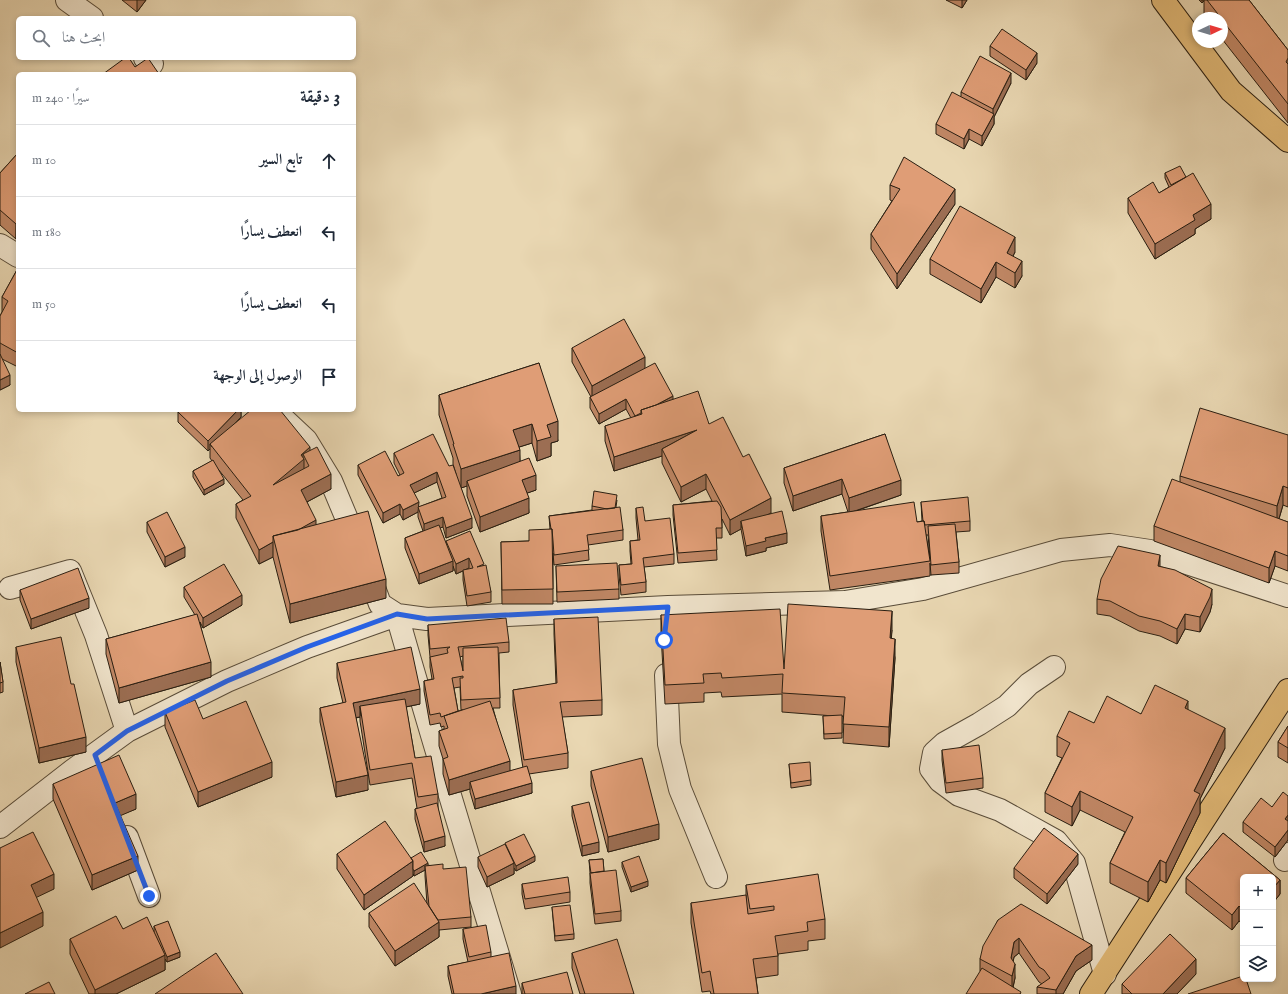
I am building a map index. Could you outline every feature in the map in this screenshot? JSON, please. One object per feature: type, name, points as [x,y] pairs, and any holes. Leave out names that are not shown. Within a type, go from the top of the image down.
[{"type":"main road","points":[[1163,0],[1231,91],[1288,140]]},
{"type":"main road","points":[[1091,994],[1288,690]]},
{"type":"street","points":[[68,0],[89,16]]},
{"type":"street","points":[[0,245],[16,255]]},
{"type":"street","points":[[276,412],[306,440],[331,481],[362,555],[380,604],[397,614],[427,619],[667,617],[845,602],[923,589],[1061,550],[1110,545],[1150,551],[1288,596]]},
{"type":"street","points":[[10,588],[70,571],[96,635],[127,731]]},
{"type":"street","points":[[0,827],[72,771],[127,731],[227,681],[307,647],[397,614]]},
{"type":"street","points":[[397,614],[433,743],[510,994]]},
{"type":"street","points":[[665,655],[669,744],[680,789],[716,877]]},
{"type":"street","points":[[1054,667],[1029,684],[1007,706],[945,743],[934,753],[931,770],[940,781],[959,794],[1000,810],[1056,841],[1074,863],[1105,974]]},
{"type":"street","points":[[95,755],[103,777]]},
{"type":"street","points":[[120,822],[149,896]]},
{"type":"building","points":[[1207,0],[1249,0],[1288,50],[1288,58],[1286,62],[1288,64],[1288,104],[1228,28],[1228,12],[1216,12]]},
{"type":"building","points":[[1002,29],[1037,53],[1026,70],[990,46]]},
{"type":"building","points":[[980,56],[1011,73],[993,109],[961,92]]},
{"type":"building","points":[[122,60],[130,60],[135,67],[145,60],[149,60],[158,72],[106,72]]},
{"type":"building","points":[[952,92],[994,114],[982,136],[969,129],[964,139],[936,124]]},
{"type":"building","points":[[16,155],[16,224],[0,210],[0,173]]},
{"type":"building","points":[[904,157],[955,189],[897,274],[871,234],[900,189],[890,185]]},
{"type":"building","points":[[1180,166],[1186,177],[1171,185],[1165,173]]},
{"type":"building","points":[[1193,173],[1211,204],[1193,215],[1195,220],[1155,244],[1128,198],[1153,182],[1159,193]]},
{"type":"building","points":[[960,206],[1015,237],[1007,253],[1022,261],[1015,273],[996,262],[981,289],[930,259]]},
{"type":"building","points":[[16,272],[16,352],[0,343],[0,316],[8,301],[2,297]]},
{"type":"building","points":[[624,319],[645,357],[592,386],[572,348]]},
{"type":"building","points":[[0,354],[10,375],[0,380]]},
{"type":"building","points":[[539,363],[558,421],[547,425],[551,437],[537,441],[532,424],[513,430],[520,450],[461,469],[439,395]]},
{"type":"building","points":[[655,363],[673,396],[656,405],[641,410],[641,413],[635,416],[626,399],[599,414],[590,397]]},
{"type":"building","points":[[698,391],[709,424],[723,417],[743,457],[749,454],[771,498],[730,520],[706,474],[681,487],[662,449],[697,430],[614,457],[605,426],[642,414],[641,410]]},
{"type":"building","points":[[1200,408],[1288,435],[1288,488],[1283,486],[1277,506],[1180,476]]},
{"type":"building","points":[[178,412],[236,412],[208,441]]},
{"type":"building","points":[[249,412],[282,412],[310,447],[301,455],[304,459],[273,485],[309,466],[303,454],[317,447],[331,474],[301,490],[316,520],[298,530],[273,536],[273,542],[259,550],[236,504],[251,496],[210,444]]},
{"type":"building","points":[[433,434],[449,466],[453,465],[472,518],[446,528],[443,517],[424,524],[418,507],[446,497],[437,472],[410,485],[419,502],[403,510],[400,504],[383,513],[358,465],[385,451],[398,476],[404,473],[394,453]]},
{"type":"building","points":[[885,434],[901,480],[849,498],[842,479],[793,496],[784,468]]},
{"type":"building","points":[[529,458],[536,475],[522,480],[529,498],[480,517],[467,481]]},
{"type":"building","points":[[213,460],[224,479],[204,490],[193,471]]},
{"type":"building","points":[[1172,479],[1288,522],[1288,556],[1275,551],[1269,568],[1154,526]]},
{"type":"building","points":[[594,491],[617,495],[615,508],[607,509],[592,506]]},
{"type":"building","points":[[968,497],[970,521],[925,525],[923,521],[921,502]]},
{"type":"building","points":[[717,501],[721,507],[722,528],[716,528],[717,550],[678,553],[673,505]]},
{"type":"building","points":[[914,502],[917,522],[924,521],[930,561],[830,576],[821,516]]},
{"type":"building","points":[[620,507],[623,530],[587,535],[589,550],[554,555],[552,529],[549,516]]},
{"type":"building","points":[[643,507],[645,521],[670,518],[674,554],[643,558],[646,582],[621,585],[619,565],[632,564],[630,541],[640,540],[636,508]]},
{"type":"building","points":[[368,511],[386,579],[290,604],[273,536]]},
{"type":"building","points":[[782,511],[787,533],[765,538],[766,541],[746,546],[741,521]]},
{"type":"building","points":[[167,512],[185,547],[165,557],[147,522]]},
{"type":"building","points":[[955,524],[959,562],[931,565],[928,526]]},
{"type":"building","points":[[439,525],[453,561],[419,574],[405,538]]},
{"type":"building","points":[[552,529],[553,589],[502,590],[501,542],[529,541],[529,530]]},
{"type":"building","points":[[470,531],[484,564],[477,567],[486,565],[491,592],[467,596],[463,570],[473,568],[469,558],[456,564],[446,541]]},
{"type":"building","points":[[1118,546],[1160,555],[1158,566],[1175,570],[1212,589],[1210,597],[1200,617],[1185,614],[1177,629],[1160,621],[1139,616],[1110,601],[1097,599],[1101,579]]},
{"type":"building","points":[[617,563],[619,589],[557,592],[556,566]]},
{"type":"building","points":[[224,564],[242,595],[203,618],[184,587]]},
{"type":"building","points":[[78,568],[89,598],[31,619],[20,590]]},
{"type":"building","points":[[788,604],[892,611],[890,638],[895,639],[889,727],[843,724],[845,697],[782,693],[783,674],[722,678],[721,673],[703,674],[704,683],[665,685],[661,615],[780,609],[784,669]]},
{"type":"building","points":[[197,614],[211,662],[119,688],[106,639]]},
{"type":"building","points":[[598,617],[602,700],[560,702],[568,753],[524,760],[513,690],[557,683],[554,619]]},
{"type":"building","points":[[506,618],[509,642],[458,647],[463,671],[463,648],[498,647],[500,698],[461,700],[460,678],[463,678],[463,676],[452,678],[458,711],[441,717],[440,713],[430,715],[424,681],[434,679],[430,657],[448,653],[447,649],[450,647],[430,649],[428,625]]},
{"type":"building","points":[[61,637],[71,684],[74,684],[86,737],[39,748],[16,647]]},
{"type":"building","points":[[411,647],[420,689],[353,703],[368,775],[336,782],[320,708],[346,702],[337,663]]},
{"type":"building","points":[[0,662],[3,682],[0,683]]},
{"type":"building","points":[[1155,685],[1188,701],[1185,708],[1225,728],[1194,791],[1200,794],[1166,863],[1160,860],[1148,882],[1110,863],[1133,817],[1080,791],[1072,807],[1045,793],[1070,743],[1057,736],[1069,711],[1094,723],[1107,696],[1141,714]]},
{"type":"building","points":[[405,699],[415,758],[431,756],[438,794],[418,797],[412,763],[370,770],[360,706]]},
{"type":"building","points":[[195,700],[203,719],[246,701],[272,762],[198,792],[165,712]]},
{"type":"building","points":[[490,701],[510,761],[449,780],[443,759],[448,757],[439,731],[448,728],[444,716]]},
{"type":"building","points":[[842,715],[842,733],[824,734],[823,716]]},
{"type":"building","points":[[1288,726],[1288,748],[1278,742]]},
{"type":"building","points":[[979,745],[983,778],[946,783],[942,750]]},
{"type":"building","points":[[119,755],[136,794],[115,803],[138,856],[92,875],[53,784]]},
{"type":"building","points":[[642,758],[659,824],[608,837],[591,771]]},
{"type":"building","points":[[810,762],[811,780],[791,783],[789,764]]},
{"type":"building","points":[[527,766],[532,783],[475,799],[470,782]]},
{"type":"building","points":[[1283,792],[1288,796],[1288,815],[1285,819],[1288,821],[1288,830],[1275,847],[1243,822],[1261,798],[1272,807]]},
{"type":"building","points":[[589,802],[599,842],[582,846],[572,806]]},
{"type":"building","points":[[437,803],[445,836],[424,842],[415,809]]},
{"type":"building","points":[[385,821],[413,861],[364,895],[337,854]]},
{"type":"building","points":[[1044,828],[1078,854],[1047,894],[1014,868]]},
{"type":"building","points":[[33,832],[54,874],[31,885],[43,912],[0,933],[0,848]]},
{"type":"building","points":[[1223,833],[1273,874],[1240,874],[1240,907],[1239,906],[1232,915],[1186,878]]},
{"type":"building","points":[[524,834],[535,856],[516,866],[505,843]]},
{"type":"building","points":[[505,844],[514,863],[487,877],[478,857]]},
{"type":"building","points":[[421,852],[428,863],[414,871],[413,861],[411,858]]},
{"type":"building","points":[[639,856],[648,881],[631,887],[622,862]]},
{"type":"building","points":[[603,859],[604,871],[591,873],[589,860]]},
{"type":"building","points":[[443,864],[443,869],[466,867],[471,917],[438,920],[429,906],[425,866]]},
{"type":"building","points":[[616,870],[621,911],[595,914],[590,873]]},
{"type":"building","points":[[818,874],[825,919],[807,922],[808,931],[775,936],[778,956],[753,959],[758,994],[714,994],[710,971],[702,973],[691,903],[746,895],[748,914],[774,910],[774,906],[750,909],[746,885]]},
{"type":"building","points":[[568,877],[570,892],[525,899],[522,884]]},
{"type":"building","points":[[1276,877],[1280,880],[1276,885]]},
{"type":"building","points":[[414,883],[439,922],[395,951],[369,913]]},
{"type":"building","points":[[1021,904],[1092,945],[1076,956],[1056,990],[1037,987],[1050,978],[1044,970],[1039,967],[1019,938],[1014,942],[1011,958],[1015,964],[1012,976],[980,959],[983,946],[998,920]]},
{"type":"building","points":[[570,905],[574,934],[555,936],[552,907]]},
{"type":"building","points":[[116,916],[123,929],[147,917],[165,955],[95,990],[70,939]]},
{"type":"building","points":[[168,921],[180,952],[167,957],[154,926]]},
{"type":"building","points":[[486,925],[491,952],[469,957],[463,929]]},
{"type":"building","points":[[1170,934],[1196,959],[1163,994],[1132,994],[1122,984]]},
{"type":"building","points":[[617,939],[634,994],[585,994],[572,953]]},
{"type":"building","points":[[216,953],[243,994],[155,994]]},
{"type":"building","points":[[509,953],[516,986],[481,994],[454,994],[448,966]]},
{"type":"building","points":[[982,968],[1021,992],[1020,994],[966,994]]},
{"type":"building","points":[[567,972],[573,994],[525,994],[522,983]]},
{"type":"building","points":[[1240,977],[1240,982],[1247,982],[1251,994],[1188,994]]},
{"type":"building","points":[[49,982],[55,994],[25,994]]},
{"type":"route","points":[[149,896],[95,755],[127,731],[227,681],[307,647],[397,614],[427,619],[668,607],[664,640]]}]
